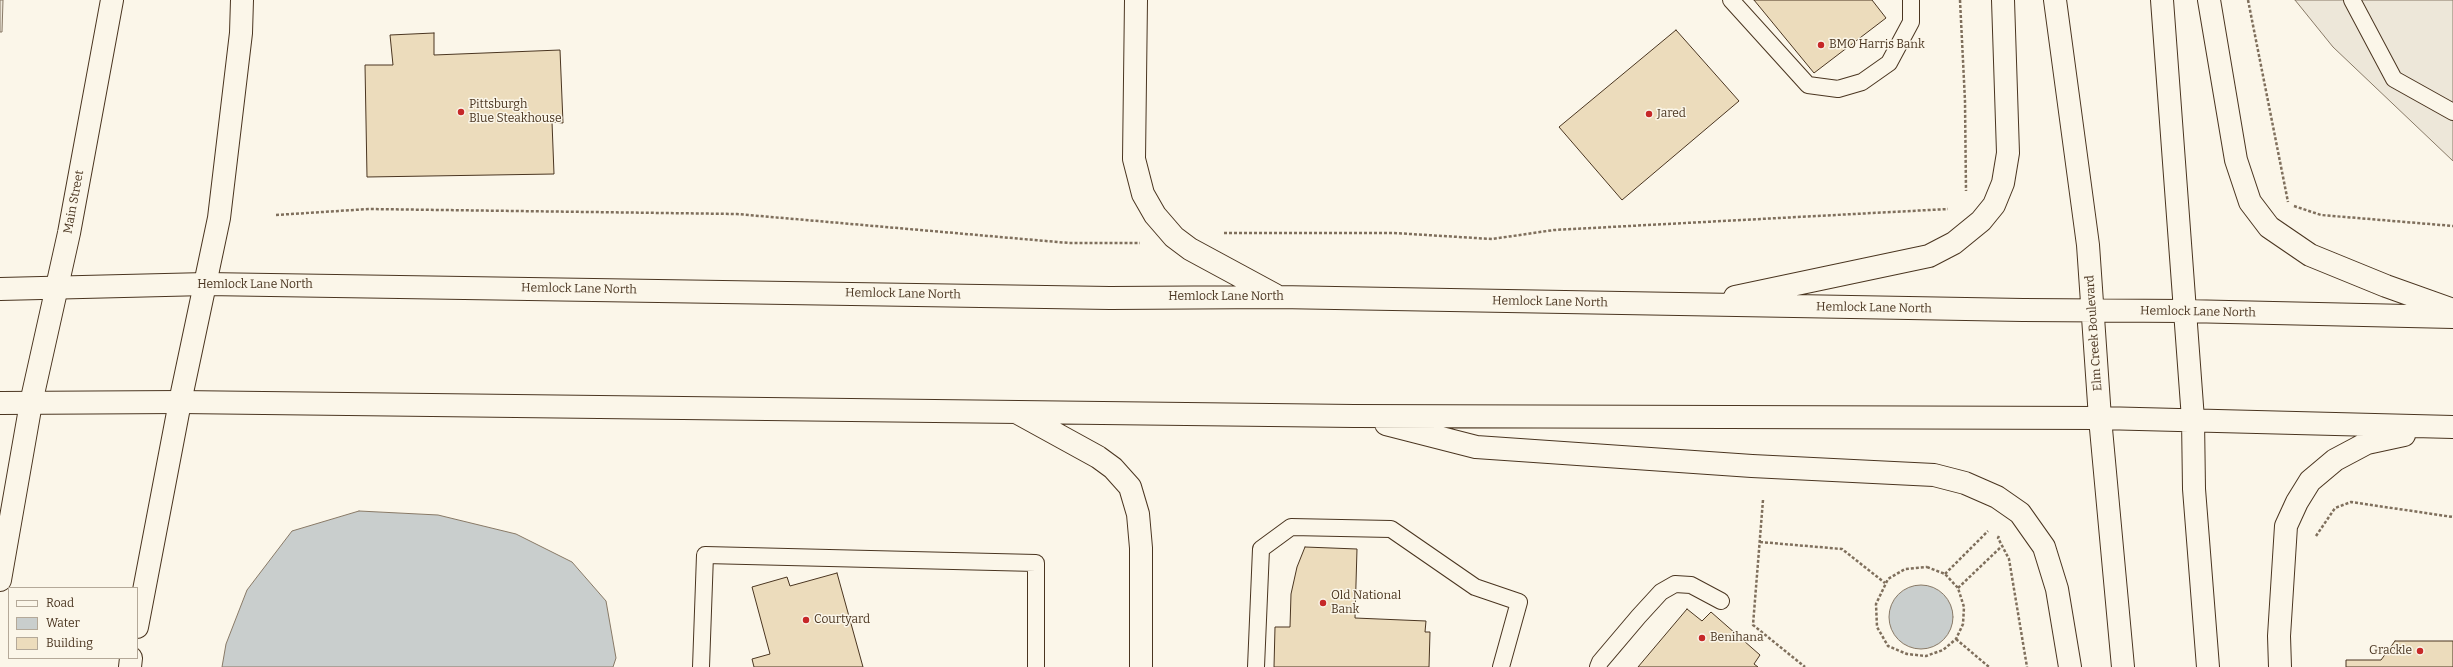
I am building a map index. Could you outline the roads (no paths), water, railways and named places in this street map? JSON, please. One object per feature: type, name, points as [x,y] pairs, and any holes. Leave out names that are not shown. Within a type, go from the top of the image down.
[{"type":"main road","name":"Main Street","points":[[0,580],[31,403],[54,289],[70,227],[112,0]]},
{"type":"main road","points":[[138,622],[180,402],[206,284],[218,218],[241,33],[242,0]]},
{"type":"main road","points":[[1136,0],[1134,159],[1143,194],[1155,215],[1174,237],[1190,249],[1278,297]]},
{"type":"main road","points":[[1698,305],[1930,256],[1954,243],[1981,221],[1994,205],[2003,183],[2008,153],[2003,0]]},
{"type":"main road","name":"Elm Creek Boulevard","points":[[2054,0],[2088,245],[2100,418],[2123,667]]},
{"type":"main road","points":[[2162,0],[2193,419],[2194,489],[2208,667]]},
{"type":"main road","points":[[2209,0],[2236,160],[2250,202],[2269,227],[2310,255],[2386,286],[2453,310]]},
{"type":"main road","name":"Hemlock Lane North","points":[[0,289],[54,289],[206,284],[1110,298],[1278,297],[1698,305],[2184,311],[2453,318]]},
{"type":"main road","points":[[0,403],[180,402],[1354,416],[2100,418],[2193,419],[2446,428]]},
{"type":"main road","points":[[1016,413],[1098,457],[1113,468],[1130,487],[1138,514],[1141,548],[1141,667]]},
{"type":"main road","points":[[1354,416],[1476,447],[1752,466],[1934,475],[1965,483],[1997,497],[2020,513],[2044,547],[2057,589],[2070,667]]},
{"type":"main road","points":[[2280,667],[2279,636],[2286,526],[2297,502],[2310,481],[2335,460],[2367,442],[2446,428]]},
{"type":"lane","points":[[1731,0],[1808,85],[1838,88],[1862,82],[1889,63],[1910,22],[1911,0]]},
{"type":"lane","points":[[2352,0],[2394,78],[2453,112]]},
{"type":"lane","points":[[1256,667],[1261,548],[1291,527],[1391,529],[1475,587],[1519,602],[1501,667]]},
{"type":"lane","points":[[702,667],[705,555],[1036,563],[1036,667]]},
{"type":"lane","points":[[1598,667],[1600,662],[1643,611],[1661,592],[1675,584],[1691,585],[1721,601]]},
{"type":"water","points":[[359,511],[438,515],[516,534],[572,562],[606,601],[616,658],[613,667],[222,667],[226,644],[247,590],[292,531]]},
{"type":"water","points":[[1915,585],[1927,585],[1944,594],[1951,605],[1953,617],[1951,629],[1944,640],[1927,649],[1915,649],[1903,644],[1894,635],[1889,623],[1889,611],[1894,599],[1903,590]]},
{"type":"place","name":"BMO Harris Bank","points":[[1821,45]]},
{"type":"place","name":"Pittsburgh Blue Steakhouse","points":[[461,112]]},
{"type":"place","name":"Jared","points":[[1649,114]]},
{"type":"place","name":"Old National Bank","points":[[1323,603]]},
{"type":"place","name":"Courtyard","points":[[806,620]]},
{"type":"place","name":"Benihana","points":[[1702,638]]},
{"type":"place","name":"Grackle","points":[[2420,651]]}]
